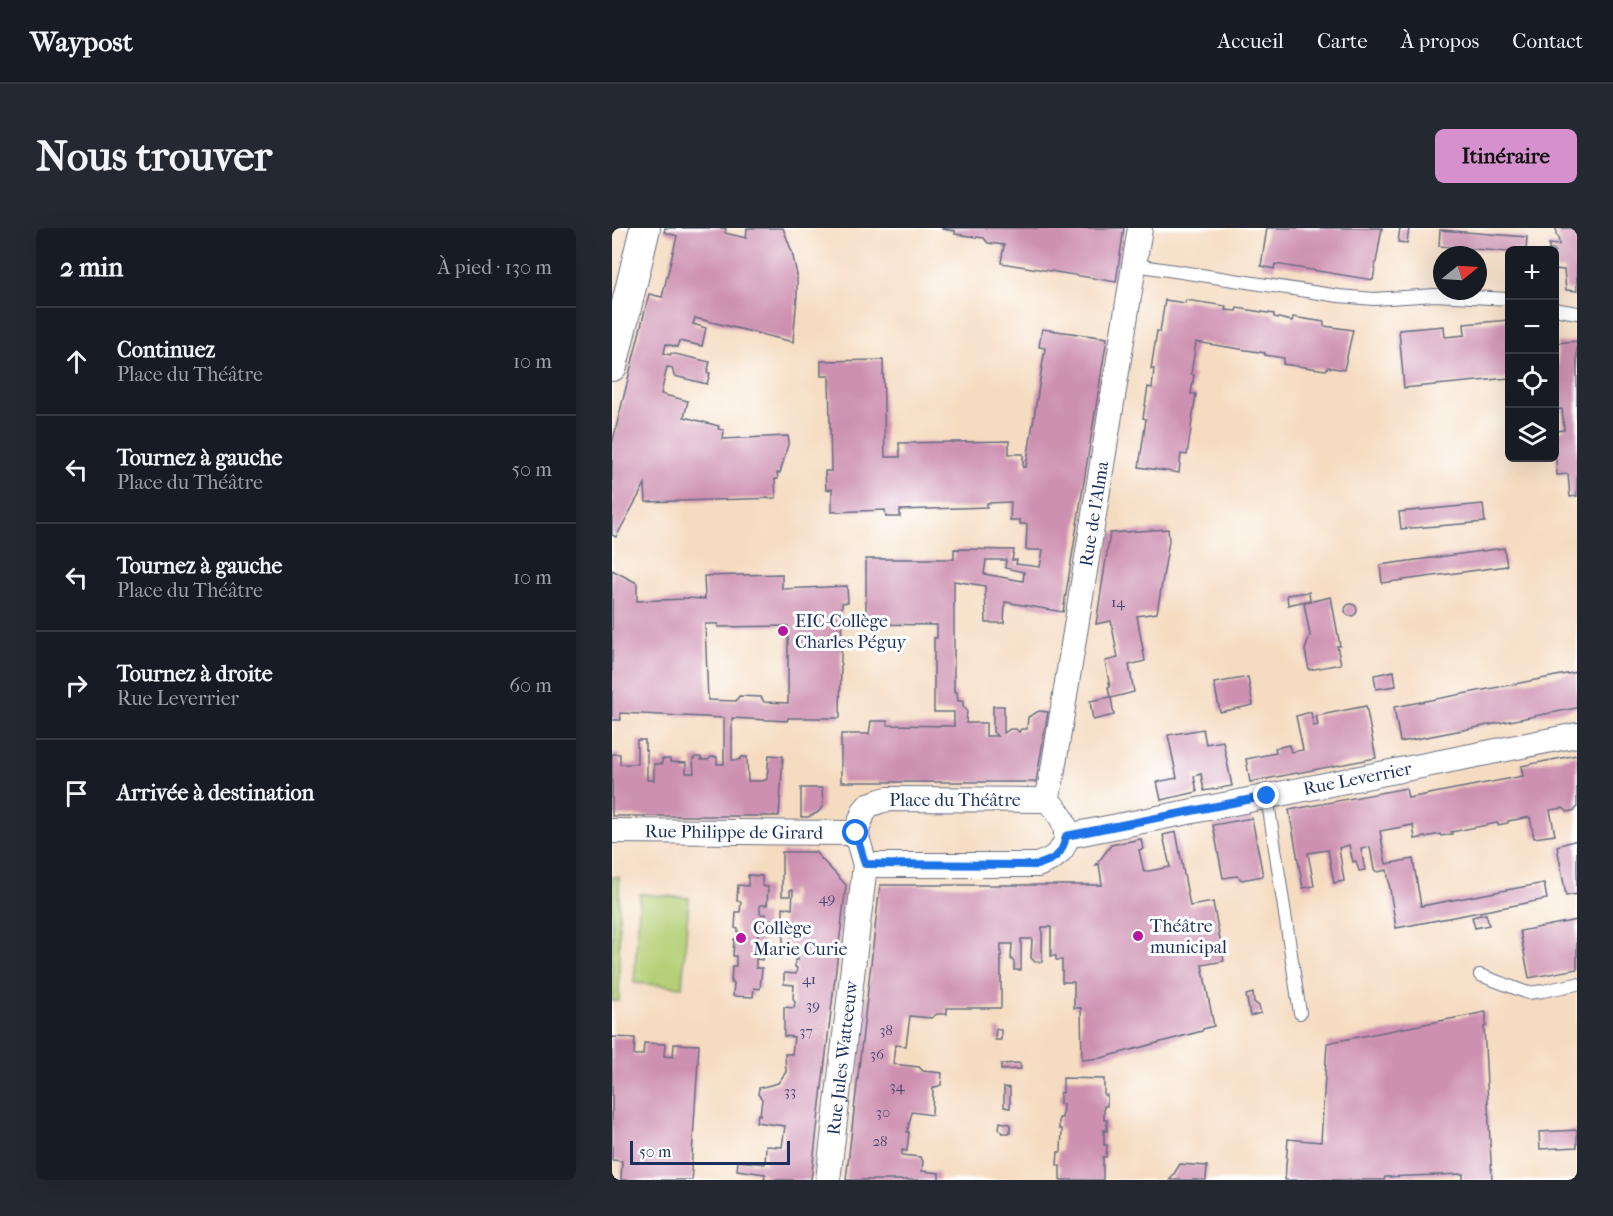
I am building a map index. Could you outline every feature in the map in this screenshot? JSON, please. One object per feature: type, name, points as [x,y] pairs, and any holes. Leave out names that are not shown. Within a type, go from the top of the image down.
[{"type":"street","points":[[612,366],[645,228]]},
{"type":"street","name":"Rue de l'Alma","points":[[1047,800],[1140,228]]},
{"type":"street","name":"Rue Leverrier","points":[[1066,836],[1577,735]]},
{"type":"street","name":"Place du Théâtre","points":[[856,833],[864,811],[869,805],[888,799],[1047,800],[1060,815],[1066,836]]},
{"type":"street","name":"Rue Philippe de Girard","points":[[612,831],[856,833]]},
{"type":"street","points":[[856,833],[865,864],[1037,865],[1060,854],[1066,836]]},
{"type":"street","name":"Rue Jules Watteeuw","points":[[828,1180],[865,864]]},
{"type":"lane","points":[[1134,265],[1339,296],[1374,299],[1435,295],[1505,299]]},
{"type":"lane","points":[[1559,310],[1577,313]]},
{"type":"lane","points":[[1267,796],[1300,1013]]},
{"type":"lane","points":[[1480,975],[1528,993],[1577,984]]},
{"type":"green space","points":[[612,877],[619,877],[619,1001],[612,1001]]},
{"type":"green space","points":[[640,894],[689,898],[682,987],[634,983]]},
{"type":"building","points":[[665,228],[726,228],[725,233],[746,238],[747,228],[783,228],[797,275],[793,342],[695,318],[693,324],[706,328],[702,346],[679,341],[677,347],[666,344],[664,353],[710,362],[707,384],[674,376],[672,368],[667,367],[661,394],[688,401],[684,417],[719,426],[718,429],[724,430],[723,439],[788,436],[789,441],[780,473],[777,473],[778,479],[775,479],[776,498],[646,502],[645,484],[616,537],[612,535],[612,444],[649,294],[662,297],[677,236],[664,232]]},
{"type":"building","points":[[942,228],[1124,228],[1116,282],[1001,263],[1004,245],[988,243],[984,238],[955,234],[955,231]]},
{"type":"building","points":[[1267,228],[1382,228],[1373,280],[1275,264],[1274,269],[1261,266]]},
{"type":"building","points":[[1400,228],[1409,228],[1407,243],[1398,242]]},
{"type":"building","points":[[1556,228],[1577,228],[1577,291],[1566,290],[1564,270],[1559,270],[1559,246],[1549,246],[1549,244],[1559,245]]},
{"type":"building","points":[[1440,230],[1527,237],[1526,246],[1505,246],[1505,252],[1487,250],[1487,246],[1439,246]]},
{"type":"building","points":[[1165,300],[1185,303],[1186,300],[1226,306],[1225,310],[1236,311],[1237,308],[1274,314],[1274,317],[1292,321],[1293,317],[1324,322],[1324,326],[1353,330],[1344,370],[1283,364],[1284,358],[1265,355],[1265,353],[1196,342],[1191,374],[1194,375],[1191,394],[1196,394],[1187,455],[1181,454],[1179,473],[1139,467],[1146,419],[1143,418],[1148,387],[1152,388],[1154,369],[1151,369]]},
{"type":"building","points":[[1505,320],[1505,378],[1404,388],[1399,330],[1444,326],[1445,337],[1465,335],[1464,324]]},
{"type":"building","points":[[1042,329],[1107,338],[1063,612],[1005,602],[1004,623],[986,623],[985,586],[954,581],[954,692],[957,692],[958,701],[963,701],[963,706],[967,710],[966,723],[986,723],[986,736],[997,736],[993,732],[993,706],[1004,706],[1004,733],[1010,729],[1016,729],[1019,732],[1021,729],[1027,729],[1028,717],[1039,711],[1048,712],[1036,782],[841,782],[841,734],[869,734],[871,721],[887,721],[888,725],[954,726],[954,712],[934,712],[934,638],[937,638],[937,625],[866,624],[866,559],[954,559],[954,549],[1014,550],[1012,560],[1017,560],[1016,564],[1040,567],[1043,550],[1026,550],[1027,524],[1020,524],[1020,520],[1010,520],[1011,502],[987,503],[987,507],[900,510],[900,517],[886,517],[885,510],[832,512],[832,489],[826,490],[825,471],[831,471],[829,376],[821,376],[821,361],[883,360],[885,457],[900,457],[899,443],[1009,441],[1009,454],[1023,454],[1023,467],[1026,467],[1045,348],[1039,347]],"holes":[[[986,560],[1006,560],[1005,568],[1024,572],[1023,581],[984,574]]]},
{"type":"building","points":[[1577,341],[1577,496],[1570,497],[1568,474],[1557,475],[1559,430],[1564,430],[1562,409],[1559,409],[1559,343]]},
{"type":"building","points":[[1483,504],[1485,522],[1401,529],[1399,512]]},
{"type":"building","points":[[1168,529],[1169,541],[1157,613],[1137,616],[1145,661],[1129,665],[1134,692],[1111,698],[1114,715],[1093,720],[1090,701],[1110,697],[1105,661],[1118,658],[1111,621],[1096,624],[1110,533]]},
{"type":"building","points":[[1504,548],[1507,566],[1382,583],[1380,565]]},
{"type":"building","points":[[612,570],[637,583],[637,601],[705,599],[704,576],[782,574],[782,589],[847,586],[848,602],[842,603],[840,718],[788,718],[787,721],[732,718],[732,760],[747,757],[748,781],[767,779],[769,755],[783,756],[779,816],[612,816],[612,754],[620,754],[620,764],[637,764],[637,740],[645,740],[647,780],[654,780],[654,764],[662,764],[662,759],[686,763],[686,773],[694,773],[693,759],[696,757],[708,760],[711,757],[717,757],[717,764],[724,764],[724,718],[620,713],[621,720],[612,720]],"holes":[[[705,624],[718,624],[718,627],[788,626],[788,703],[764,702],[761,697],[739,696],[736,701],[708,700]]]},
{"type":"building","points":[[1309,592],[1310,600],[1288,605],[1287,595]]},
{"type":"building","points":[[1331,597],[1341,664],[1309,670],[1305,650],[1310,635],[1304,603]]},
{"type":"building","points":[[1353,604],[1357,610],[1353,616],[1349,616],[1345,608]]},
{"type":"building","points":[[1394,671],[1396,686],[1376,689],[1374,675]]},
{"type":"building","points":[[1577,672],[1577,708],[1400,742],[1394,707]]},
{"type":"building","points":[[1248,677],[1253,705],[1220,712],[1214,683]]},
{"type":"building","points":[[1366,706],[1376,758],[1250,782],[1246,759],[1276,753],[1275,748],[1289,745],[1291,752],[1303,750],[1296,716],[1311,712],[1313,726],[1318,725],[1316,716]]},
{"type":"building","points":[[1203,729],[1206,744],[1223,741],[1232,786],[1204,791],[1201,774],[1194,776],[1197,792],[1161,800],[1157,782],[1177,778],[1168,735]]},
{"type":"building","points":[[1577,755],[1577,807],[1568,812],[1563,808],[1550,810],[1555,835],[1534,838],[1530,817],[1498,825],[1497,823],[1451,832],[1452,834],[1415,839],[1413,825],[1380,831],[1386,864],[1413,859],[1421,906],[1544,883],[1547,899],[1396,928],[1387,870],[1378,872],[1374,870],[1370,847],[1361,849],[1365,870],[1359,871],[1356,861],[1353,862],[1349,845],[1339,848],[1344,881],[1334,883],[1328,850],[1308,853],[1314,886],[1303,888],[1289,810],[1406,788],[1408,798],[1523,776],[1521,766]]},
{"type":"building","points":[[801,788],[822,788],[823,807],[808,817],[801,817]]},
{"type":"building","points":[[1252,818],[1263,876],[1242,880],[1237,876],[1223,878],[1213,825]]},
{"type":"building","points":[[1176,832],[1190,906],[1213,902],[1224,961],[1202,965],[1214,1026],[1101,1058],[1082,1060],[1081,1008],[1074,1008],[1074,982],[1062,982],[1062,960],[1056,960],[1056,956],[1051,956],[1051,927],[1042,927],[1042,962],[1035,962],[1031,958],[1032,939],[1021,939],[1021,970],[1014,970],[1014,962],[1011,959],[1012,944],[1001,944],[1001,1008],[947,1008],[947,1014],[937,1014],[931,1018],[910,1016],[906,1046],[895,1045],[893,1064],[942,1073],[941,1085],[933,1088],[932,1115],[912,1112],[907,1132],[909,1132],[907,1151],[902,1150],[902,1155],[920,1157],[923,1161],[922,1171],[939,1173],[939,1180],[846,1180],[880,885],[1102,885],[1099,864],[1096,865],[1111,845],[1141,839],[1143,849],[1139,850],[1144,872],[1170,867],[1163,835]]},
{"type":"building","points":[[1577,840],[1577,894],[1566,896],[1557,846]]},
{"type":"building","points":[[782,852],[815,852],[846,885],[811,1180],[764,1180],[765,1174],[737,1170],[738,1161],[765,1164],[766,1146],[782,1147],[785,1126],[756,1122],[758,1114],[760,1115],[762,1099],[758,1094],[759,1088],[778,1083],[786,1072],[785,1054],[792,1054],[794,1037],[784,1036],[784,1007],[794,1008],[795,1002],[794,985],[784,984],[784,973],[796,974],[795,960],[798,960],[798,953],[783,951],[783,907],[792,909],[793,890],[790,890],[790,896],[782,896]],"holes":[[[788,925],[801,926],[801,934],[787,932]]]},
{"type":"building","points":[[748,875],[762,876],[762,886],[768,887],[767,905],[760,905],[760,914],[766,914],[765,933],[758,932],[758,941],[764,941],[762,960],[756,959],[756,968],[762,968],[760,989],[754,988],[753,997],[733,996],[734,983],[731,983],[732,966],[736,966],[736,956],[733,956],[734,939],[738,939],[738,929],[735,928],[736,912],[740,912],[741,902],[737,901],[738,885],[748,886]]},
{"type":"building","points":[[1486,914],[1489,925],[1475,928],[1472,917]]},
{"type":"building","points":[[1577,920],[1577,969],[1529,978],[1520,931]]},
{"type":"building","points":[[1253,993],[1254,1002],[1259,1006],[1261,1013],[1250,1016],[1246,995]]},
{"type":"building","points":[[1486,1012],[1486,1026],[1484,1027],[1492,1180],[1463,1180],[1463,1174],[1385,1177],[1384,1180],[1285,1180],[1288,1139],[1321,1142],[1327,1043]]},
{"type":"building","points":[[996,1029],[1001,1030],[1001,1040],[995,1040]]},
{"type":"building","points":[[612,1037],[635,1038],[634,1055],[643,1055],[644,1043],[665,1044],[664,1056],[673,1057],[674,1044],[699,1045],[692,1180],[621,1180],[622,1161],[612,1160]]},
{"type":"building","points":[[1020,1063],[1021,1069],[1001,1070],[1001,1064]]},
{"type":"building","points":[[1063,1078],[1104,1079],[1107,1106],[1104,1106],[1104,1120],[1107,1120],[1107,1131],[1104,1130],[1104,1145],[1107,1145],[1106,1157],[1103,1157],[1103,1180],[1060,1180],[1060,1166],[1057,1165],[1058,1152],[1061,1152],[1062,1129],[1059,1129],[1059,1118],[1062,1118],[1063,1104],[1060,1104],[1060,1093],[1063,1093]]},
{"type":"building","points":[[1004,1087],[1010,1088],[1010,1108],[1004,1107]]},
{"type":"building","points":[[1000,1122],[1010,1124],[1010,1133],[1002,1133],[999,1129]]},
{"type":"building","points":[[1577,1130],[1577,1147],[1540,1149],[1539,1132]]},
{"type":"building","points":[[1180,1164],[1207,1166],[1206,1180],[1170,1180]]},
{"type":"place","name":"EIC-Collège Charles Péguy","points":[[783,631]]},
{"type":"place","name":"Théâtre municipal","points":[[1138,936]]},
{"type":"place","name":"Collège Marie Curie","points":[[741,938]]},
{"type":"route","points":[[856,833],[865,864],[1037,865],[1060,854],[1066,836],[1267,796]]}]
